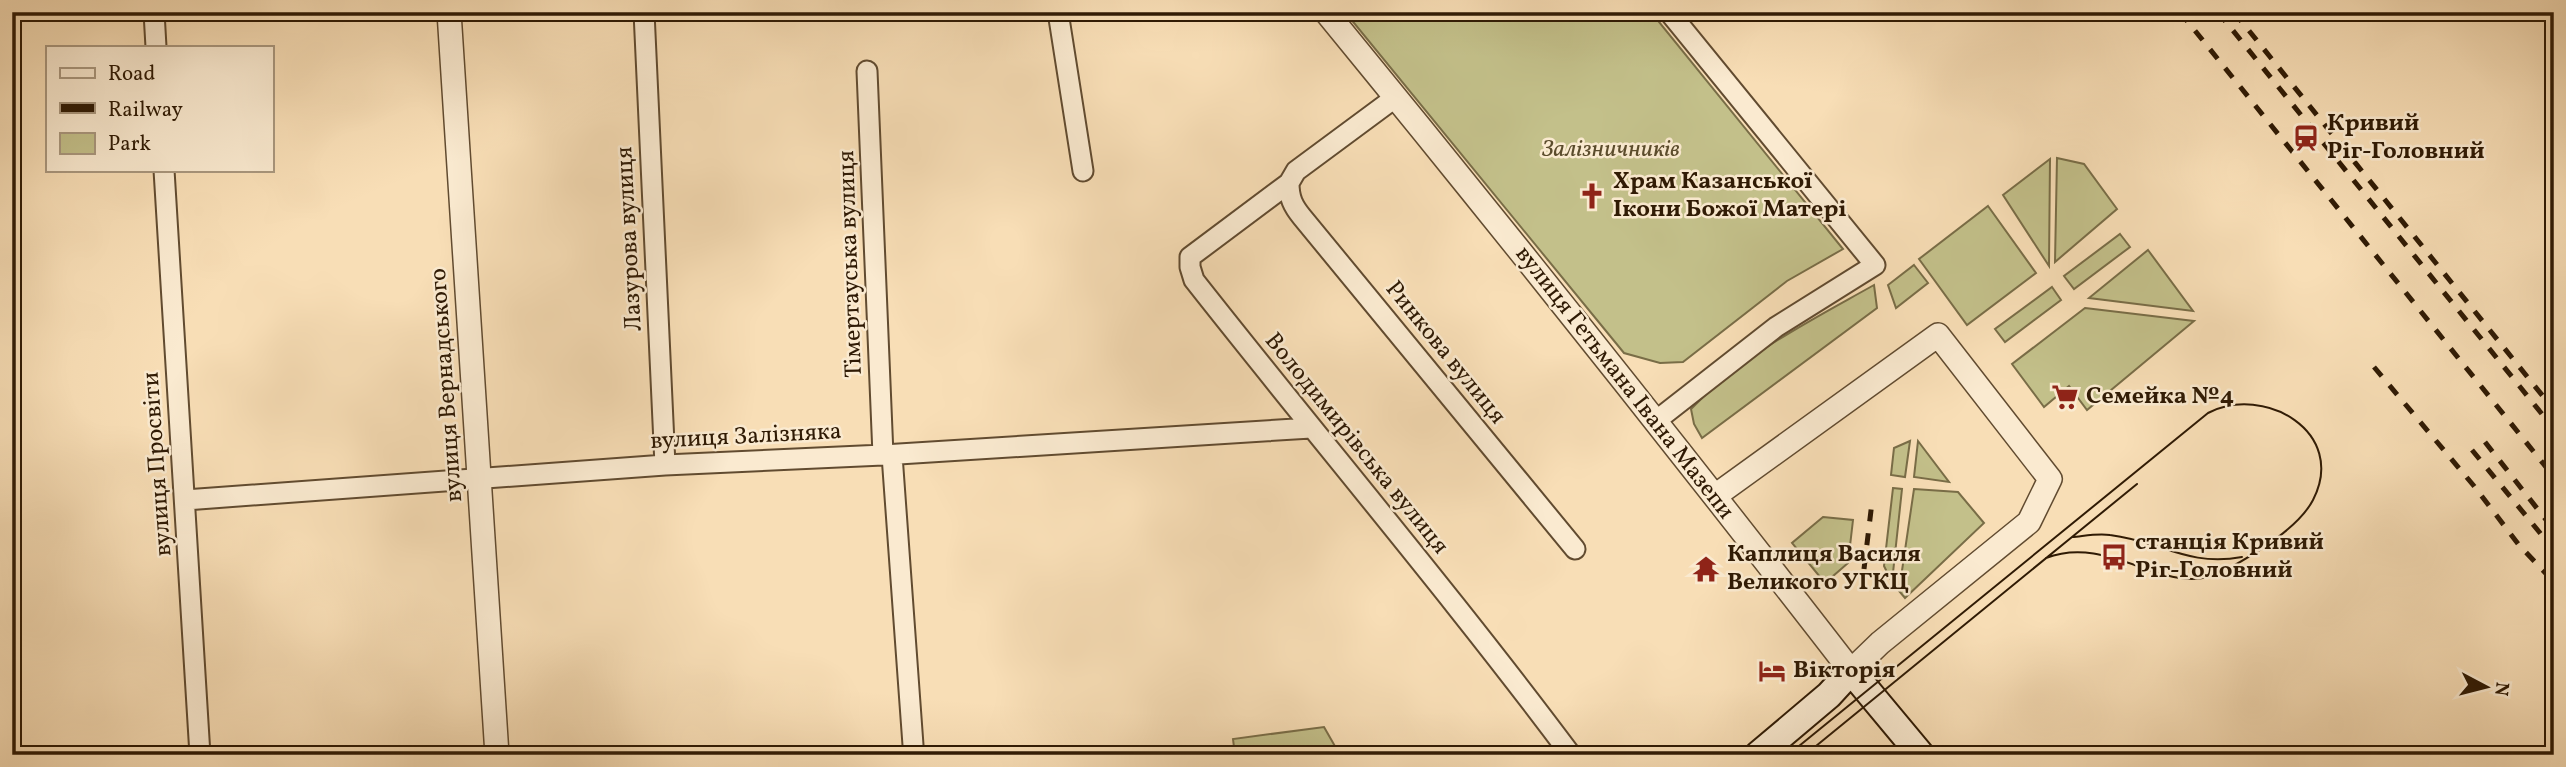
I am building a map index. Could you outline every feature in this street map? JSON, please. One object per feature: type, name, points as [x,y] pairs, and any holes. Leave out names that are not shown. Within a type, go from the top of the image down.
[{"type":"main road","points":[[1758,755],[1829,695],[1851,671]]},
{"type":"main road","name":"вулиця Гетьмана Івана Мазепи","points":[[1851,671],[1921,755]]},
{"type":"street","points":[[154,12],[156,46]]},
{"type":"street","name":"вулиця Вернадського","points":[[449,12],[497,755]]},
{"type":"street","name":"Лазурова вулиця","points":[[644,12],[665,464]]},
{"type":"street","points":[[1058,12],[1083,171]]},
{"type":"street","name":"вулиця Гетьмана Івана Мазепи","points":[[1326,12],[1657,421],[1851,671]]},
{"type":"street","points":[[1657,421],[1776,327],[1875,265],[1669,12]]},
{"type":"street","name":"Тімертауська вулиця","points":[[867,71],[888,455],[913,745]]},
{"type":"street","points":[[1289,183],[1296,171],[1396,97]]},
{"type":"street","name":"вулиця Просвіти","points":[[164,172],[200,755]]},
{"type":"street","name":"Володимирівська вулиця","points":[[1289,183],[1190,257],[1194,280],[1502,662],[1571,755]]},
{"type":"street","name":"Ринкова вулиця","points":[[1289,183],[1289,195],[1297,212],[1575,549]]},
{"type":"street","points":[[1715,496],[1938,335],[2050,480],[2029,522],[1880,643],[1851,671]]},
{"type":"street","name":"вулиця Залізняка","points":[[185,500],[665,464],[888,455],[1311,428]]},
{"type":"green space","name":"Залізничників","points":[[1345,12],[1651,12],[1843,249],[1787,281],[1683,362],[1660,363],[1624,353]]},
{"type":"green space","points":[[2057,158],[2084,164],[2117,209],[2055,262]]},
{"type":"green space","points":[[2050,159],[2049,266],[2003,195]]},
{"type":"green space","points":[[1988,206],[2036,273],[1967,325],[1919,259]]},
{"type":"green space","points":[[2120,234],[2130,247],[2074,289],[2064,276]]},
{"type":"green space","points":[[2148,250],[2193,311],[2089,298]]},
{"type":"green space","points":[[1914,265],[1928,283],[1896,308],[1888,285]]},
{"type":"green space","points":[[1874,285],[1877,308],[1702,438],[1694,424],[1691,409],[1711,389],[1778,340]]},
{"type":"green space","points":[[2052,287],[2061,300],[2005,342],[1995,329]]},
{"type":"green space","points":[[2085,308],[2194,321],[2087,410],[2069,386],[2044,407],[2012,364]]},
{"type":"green space","points":[[1910,441],[1905,477],[1891,475],[1894,448]]},
{"type":"green space","points":[[1918,441],[1949,482],[1914,477]]},
{"type":"green space","points":[[1893,488],[1902,489],[1892,582],[1884,566]]},
{"type":"green space","points":[[1914,489],[1958,492],[1984,523],[1905,598],[1899,591]]},
{"type":"green space","points":[[1823,517],[1853,520],[1848,563],[1825,583],[1792,543]]},
{"type":"green space","points":[[1324,727],[1340,755],[1235,755],[1233,739]]},
{"type":"tram line","points":[[1788,755],[2208,413],[2230,406],[2253,405],[2275,410],[2295,420],[2310,435],[2319,454],[2321,476],[2313,500],[2306,511],[2285,532],[2222,572],[2201,578],[2180,578],[2093,554],[2070,553],[2046,558]]},
{"type":"tram line","points":[[2072,537],[2137,484]]},
{"type":"tram line","points":[[1805,755],[2072,537],[2110,535],[2205,559],[2242,557]]},
{"type":"railway","points":[[2180,12],[2554,477]]},
{"type":"railway","points":[[2218,12],[2554,429]]},
{"type":"railway","points":[[2234,12],[2554,410]]},
{"type":"railway","points":[[2374,367],[2474,486],[2519,545],[2554,582]]},
{"type":"railway","points":[[2485,442],[2554,530]]},
{"type":"railway","points":[[2472,450],[2554,550]]},
{"type":"railway","points":[[1864,569],[1872,502]]},
{"type":"place","name":"Кривий Ріг-Головний","points":[[2306,138]]},
{"type":"place","name":"Храм Казанської Ікони Божої Матері","points":[[1592,196]]},
{"type":"place","name":"Семейка №4","points":[[2065,397]]},
{"type":"place","name":"станція Кривий Ріг-Головний","points":[[2114,557]]},
{"type":"place","name":"Каплиця Василя Великого УГКЦ","points":[[1706,569]]},
{"type":"place","name":"Вікторія","points":[[1772,671]]}]
